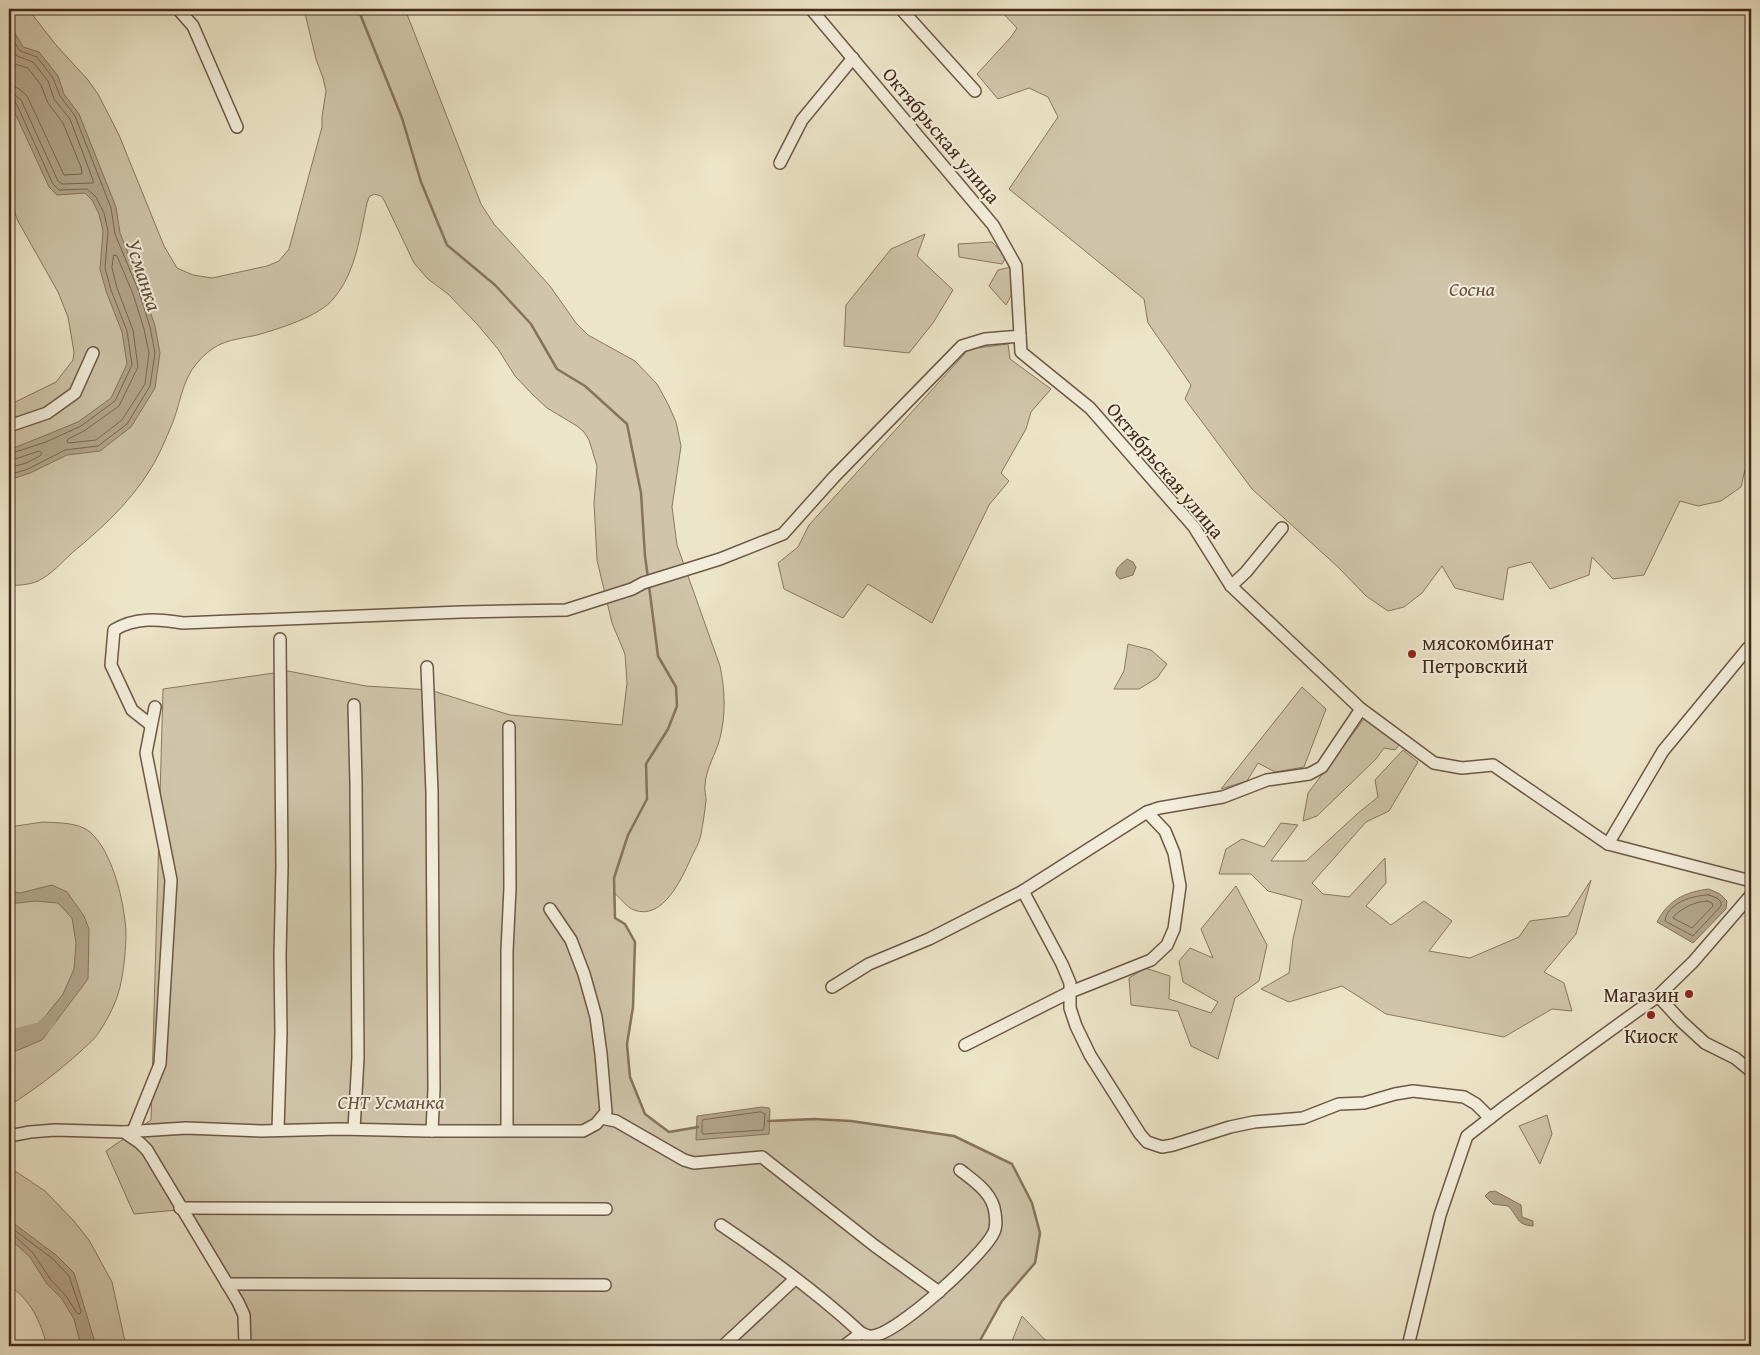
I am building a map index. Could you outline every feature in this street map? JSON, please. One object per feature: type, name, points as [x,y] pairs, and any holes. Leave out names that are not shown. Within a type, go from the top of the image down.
[{"type":"street","points":[[178,9],[193,26],[237,127]]},
{"type":"street","name":"Октябрьская улица","points":[[811,9],[993,226],[1016,266],[1021,352],[1090,408],[1194,527],[1231,586],[1361,709],[1434,763],[1462,768],[1493,765],[1608,844],[1751,881]]},
{"type":"street","points":[[901,9],[975,90]]},
{"type":"street","points":[[780,163],[802,120],[853,58]]},
{"type":"street","points":[[151,725],[132,710],[111,665],[114,630],[124,624],[157,619],[183,623],[461,612],[566,610],[632,589],[643,583],[720,558],[784,534],[834,478],[962,346],[985,339],[1020,336]]},
{"type":"street","points":[[9,426],[47,413],[75,393],[92,353]]},
{"type":"street","points":[[1231,586],[1246,572],[1282,528]]},
{"type":"street","points":[[278,1130],[281,1033],[282,866],[280,639]]},
{"type":"street","points":[[1608,844],[1663,751],[1748,648]]},
{"type":"street","points":[[428,667],[432,792],[434,1088],[432,1131]]},
{"type":"street","points":[[354,705],[358,1038],[354,1129]]},
{"type":"street","points":[[130,1134],[160,1064],[171,880],[146,753],[155,707]]},
{"type":"street","points":[[832,987],[869,964],[929,939],[1023,890],[1147,812],[1159,808],[1222,797],[1267,780],[1309,774],[1322,767],[1361,709]]},
{"type":"street","points":[[507,1130],[507,952],[510,888],[509,727]]},
{"type":"street","points":[[965,1045],[1068,993],[1151,960],[1167,945],[1174,929],[1180,886],[1174,852],[1165,831],[1147,812]]},
{"type":"street","points":[[1023,890],[1070,983],[1068,993],[1070,1008],[1076,1026],[1090,1055],[1147,1142],[1162,1147],[1173,1145],[1230,1127],[1254,1122],[1303,1118],[1339,1104],[1364,1103],[1396,1094],[1413,1092],[1464,1096],[1476,1104],[1490,1118]]},
{"type":"street","points":[[1408,1346],[1440,1216],[1467,1136],[1658,996],[1693,962],[1751,895]]},
{"type":"street","points":[[9,1136],[55,1130],[130,1134],[186,1128],[583,1131],[596,1124],[606,1112],[596,1017],[584,974],[571,940],[550,908]]},
{"type":"street","points":[[1658,996],[1705,1043],[1735,1058],[1751,1071]]},
{"type":"street","points":[[601,1118],[616,1121],[684,1160],[694,1163],[762,1158],[875,1246],[939,1292]]},
{"type":"street","points":[[130,1134],[147,1150],[180,1208],[198,1233],[244,1315],[245,1346]]},
{"type":"street","points":[[721,1224],[838,1312],[861,1334],[872,1336],[886,1332],[939,1292],[987,1244],[994,1231],[995,1212],[984,1189],[960,1170]]},
{"type":"street","points":[[180,1208],[606,1209]]},
{"type":"street","points":[[723,1346],[795,1279]]},
{"type":"street","points":[[227,1284],[605,1285]]},
{"type":"street","points":[[844,1346],[861,1334]]},
{"type":"green space","name":"СНТ Усманка","points":[[9,9],[28,9],[98,94],[119,135],[164,246],[177,268],[193,275],[212,278],[267,266],[279,261],[289,249],[322,127],[326,91],[304,9],[405,9],[481,204],[494,224],[550,286],[576,323],[588,335],[635,361],[657,384],[676,422],[681,446],[672,507],[677,545],[720,666],[724,693],[724,711],[720,738],[706,779],[706,800],[700,837],[677,886],[662,904],[644,912],[631,909],[614,893],[615,918],[625,924],[635,942],[633,1007],[627,1044],[630,1077],[645,1114],[669,1132],[715,1125],[766,1121],[814,1119],[851,1121],[954,1136],[1012,1164],[1032,1203],[1040,1233],[1035,1263],[1002,1301],[977,1346],[240,1346],[240,1313],[177,1210],[134,1214],[106,1151],[151,1120],[163,689],[288,671],[366,686],[430,690],[510,715],[622,725],[627,683],[625,654],[612,623],[597,560],[594,503],[597,466],[589,440],[577,426],[547,408],[532,394],[515,376],[498,349],[477,324],[448,294],[428,279],[414,263],[384,200],[381,196],[374,194],[369,197],[367,203],[352,265],[341,288],[328,305],[309,316],[276,329],[231,340],[204,355],[187,378],[173,421],[157,457],[132,495],[104,525],[48,575],[38,581],[24,585],[9,586],[9,405],[56,382],[73,360],[74,352],[68,317],[58,292],[18,221],[9,198]]},
{"type":"green space","name":"Сосна","points":[[999,9],[1751,9],[1751,444],[1741,487],[1721,501],[1698,506],[1680,501],[1644,575],[1613,579],[1592,557],[1589,575],[1550,589],[1531,562],[1508,568],[1503,600],[1455,588],[1442,566],[1422,593],[1404,607],[1388,611],[1366,596],[1338,567],[1252,489],[1185,399],[1191,385],[1148,323],[1144,299],[1009,189],[1058,117],[1048,97],[1029,88],[998,99],[977,74],[1017,28]]},
{"type":"green space","points":[[925,234],[917,256],[953,290],[933,323],[909,353],[844,346],[846,305],[891,249]]},
{"type":"green space","points":[[992,242],[1006,257],[1002,264],[959,257],[958,244]]},
{"type":"green space","points":[[1011,267],[1013,292],[1006,305],[989,286],[998,270]]},
{"type":"green space","points":[[1008,344],[1010,359],[1051,389],[1031,412],[1026,429],[1001,473],[1009,481],[989,505],[932,623],[868,584],[843,618],[784,589],[778,563],[798,547],[809,525],[969,349]]},
{"type":"green space","points":[[1128,644],[1151,650],[1167,664],[1157,678],[1139,689],[1114,689],[1124,671]]},
{"type":"green space","points":[[1302,687],[1326,709],[1304,767],[1275,772],[1258,763],[1247,781],[1221,789]]},
{"type":"green space","points":[[1364,719],[1400,744],[1395,750],[1384,748],[1376,759],[1317,816],[1303,821],[1308,793]]},
{"type":"green space","points":[[1403,750],[1418,762],[1389,811],[1366,822],[1312,883],[1323,894],[1349,897],[1385,858],[1386,883],[1366,906],[1391,925],[1424,901],[1452,921],[1429,951],[1470,958],[1519,937],[1530,921],[1568,916],[1591,880],[1576,934],[1544,972],[1564,983],[1572,1011],[1552,1009],[1504,1037],[1386,1014],[1342,986],[1289,1002],[1261,989],[1289,973],[1293,939],[1302,900],[1268,891],[1251,874],[1219,874],[1226,849],[1242,839],[1264,847],[1281,823],[1298,825],[1271,861],[1306,861],[1378,797],[1375,780]]},
{"type":"green space","points":[[43,822],[80,826],[90,832],[105,852],[116,878],[123,906],[126,931],[124,966],[114,1005],[106,1022],[95,1037],[55,1073],[9,1106],[9,827]]},
{"type":"green space","points":[[1236,886],[1267,945],[1259,981],[1235,998],[1218,1059],[1191,1046],[1178,1011],[1131,1005],[1129,978],[1145,968],[1170,976],[1169,999],[1211,1013],[1218,1002],[1183,982],[1179,961],[1190,948],[1213,958],[1201,929]]},
{"type":"green space","points":[[1547,1115],[1552,1134],[1540,1164],[1519,1126]]},
{"type":"green space","points":[[9,1167],[45,1191],[89,1240],[112,1282],[126,1346],[47,1346],[34,1312],[17,1291],[9,1285]]},
{"type":"green space","points":[[1022,1316],[1051,1346],[1010,1346]]},
{"type":"water","name":"Усманка","points":[[9,23],[23,47],[39,52],[58,76],[64,94],[79,114],[116,207],[120,233],[155,326],[160,353],[155,388],[131,427],[100,451],[67,455],[30,473],[9,480],[9,450],[78,422],[111,398],[127,364],[122,332],[106,291],[100,269],[103,231],[99,214],[92,200],[85,193],[57,195],[49,187],[9,100]]},
{"type":"water","points":[[1127,559],[1133,562],[1136,567],[1133,575],[1120,579],[1116,571]]},
{"type":"water","points":[[52,885],[67,892],[84,916],[89,929],[88,979],[42,1040],[9,1054],[9,1040],[32,1033],[63,994],[74,969],[76,943],[72,918],[58,903],[35,901],[9,904],[9,891],[20,893]]},
{"type":"water","points":[[1709,889],[1720,894],[1727,901],[1726,909],[1693,943],[1657,922],[1666,908],[1678,898],[1692,892]]},
{"type":"water","points":[[762,1107],[769,1108],[770,1110],[769,1134],[696,1140],[697,1116]]},
{"type":"water","points":[[1495,1191],[1521,1205],[1522,1217],[1533,1221],[1533,1226],[1523,1224],[1508,1206],[1493,1204],[1485,1196],[1489,1192]]},
{"type":"water","points":[[9,1220],[56,1255],[74,1273],[96,1346],[81,1346],[74,1319],[62,1299],[47,1284],[30,1257],[9,1238]]},
{"type":"waterway","points":[[358,9],[402,118],[421,182],[447,245],[495,285],[531,324],[557,369],[585,386],[627,424],[641,493],[648,578]]},
{"type":"waterway","points":[[649,586],[658,656],[676,687],[677,706],[668,729],[646,764],[647,799],[628,835],[614,878],[615,918],[625,924],[635,942],[633,1007],[627,1044],[630,1077],[645,1114],[669,1132],[698,1127]]},
{"type":"waterway","name":"Усманка","points":[[9,1037],[41,1029],[49,1021]]},
{"type":"waterway","points":[[768,1121],[814,1119],[851,1121],[954,1136],[1012,1164],[1032,1203],[1040,1233],[1035,1263],[1002,1301],[977,1346]]},
{"type":"place","name":"мясокомбинат Петровский","points":[[1412,654]]},
{"type":"place","name":"Магазин","points":[[1689,994]]},
{"type":"place","name":"Киоск","points":[[1651,1015]]}]
